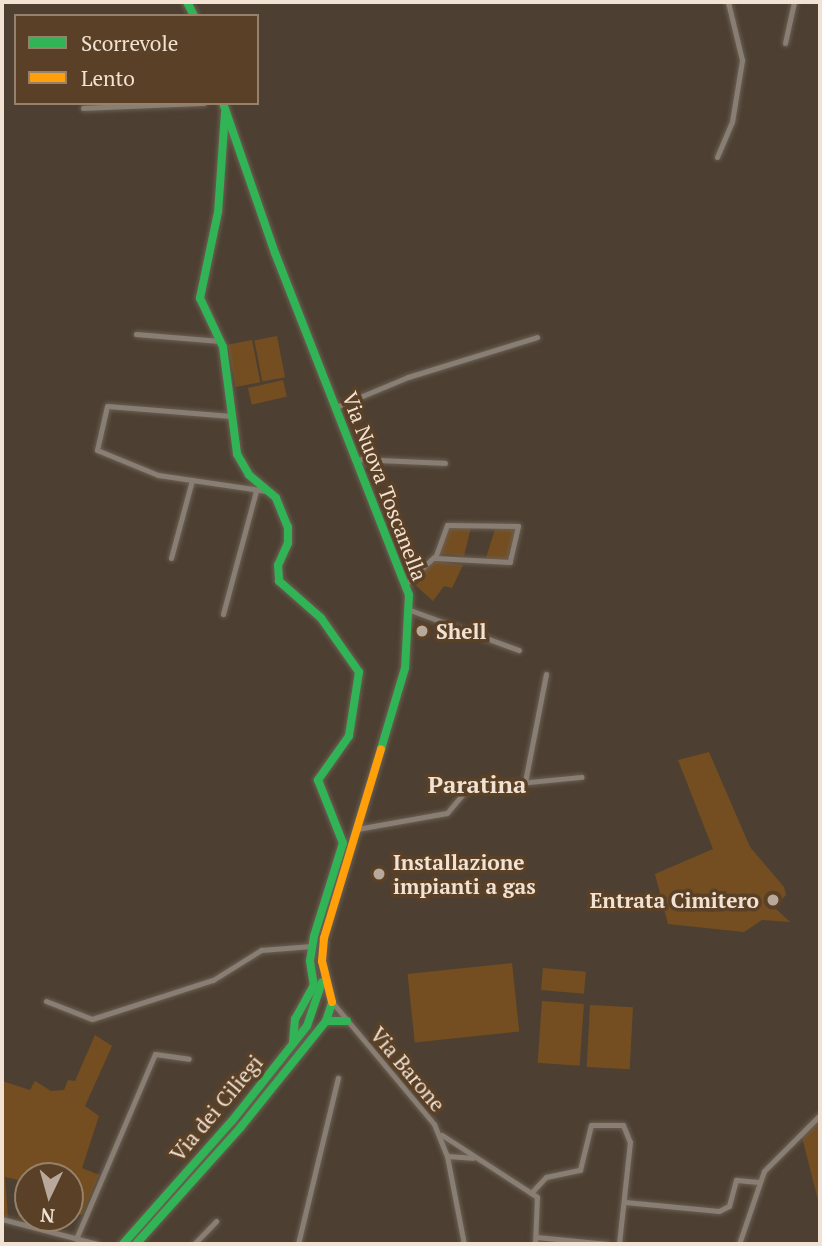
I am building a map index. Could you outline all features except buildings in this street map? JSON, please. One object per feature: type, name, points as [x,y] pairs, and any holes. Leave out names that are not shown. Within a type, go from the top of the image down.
[{"type":"main road","name":"Via Nuova Toscanella","points":[[223,105],[275,253],[407,583],[410,610],[405,667],[324,939],[322,986]]},
{"type":"main road","points":[[225,113],[218,212],[200,298],[220,341],[237,454],[276,498],[288,527],[288,543],[278,565],[279,581],[321,618],[359,672],[349,736],[318,780],[343,843],[312,946],[316,978],[292,1029],[293,1043]]},
{"type":"main road","name":"Via Nuova Toscanella","points":[[323,972],[332,1002]]},
{"type":"main road","name":"Via dei Ciliegi","points":[[123,1244],[232,1121],[293,1043],[313,1016],[322,986]]},
{"type":"main road","points":[[313,1016],[332,1002]]},
{"type":"main road","name":"Via dei Ciliegi","points":[[136,1244],[240,1128],[326,1021],[332,1002]]},
{"type":"main road","points":[[326,1021],[347,1021]]},
{"type":"street","points":[[717,157],[732,122],[742,60],[728,2]]},
{"type":"street","points":[[785,43],[794,2]]},
{"type":"street","points":[[83,108],[156,105]]},
{"type":"street","points":[[136,334],[220,341]]},
{"type":"street","points":[[336,407],[408,377],[537,337]]},
{"type":"street","points":[[231,416],[107,406],[97,450],[150,472],[267,491]]},
{"type":"street","points":[[358,459],[445,463]]},
{"type":"street","points":[[171,558],[192,480]]},
{"type":"street","points":[[223,614],[256,491]]},
{"type":"street","points":[[407,583],[434,557],[450,524],[519,526],[510,562],[434,557]]},
{"type":"street","points":[[410,610],[519,650]]},
{"type":"street","points":[[525,782],[546,674]]},
{"type":"street","points":[[357,829],[447,813],[468,788],[581,777]]},
{"type":"street","points":[[46,1001],[92,1019],[213,980],[261,950],[312,946]]},
{"type":"street","name":"Via Barone","points":[[332,1002],[439,1134],[447,1156],[464,1244]]},
{"type":"street","points":[[300,1011],[313,1016]]},
{"type":"street","points":[[76,1239],[155,1054],[189,1059]]},
{"type":"street","points":[[298,1244],[338,1078]]},
{"type":"street","points":[[738,1244],[759,1182],[775,1157],[820,1115]]},
{"type":"street","points":[[531,1192],[546,1177],[580,1170],[589,1127],[609,1122],[624,1125],[630,1136],[619,1244]]},
{"type":"street","points":[[439,1134],[473,1158],[531,1192],[539,1204],[536,1241],[608,1244]]},
{"type":"street","points":[[447,1156],[464,1152]]},
{"type":"street","points":[[447,1156],[473,1158]]},
{"type":"street","points":[[450,1171],[459,1159]]},
{"type":"street","points":[[625,1202],[719,1211],[730,1206],[736,1180],[759,1182]]},
{"type":"street","points":[[2,1219],[97,1244]]},
{"type":"street","points":[[194,1244],[216,1221]]},
{"type":"shaded area","points":[[277,336],[285,377],[262,382],[254,340]]},
{"type":"shaded area","points":[[252,340],[260,382],[236,387],[227,345]]},
{"type":"shaded area","points":[[283,380],[287,397],[252,405],[248,388]]},
{"type":"shaded area","points":[[496,526],[516,528],[507,560],[486,558]]},
{"type":"shaded area","points":[[449,527],[471,527],[464,556],[436,553]]},
{"type":"shaded area","points":[[433,561],[463,565],[452,588],[444,586],[433,601],[413,583]]},
{"type":"shaded area","points":[[709,752],[750,847],[784,887],[786,895],[774,907],[790,922],[762,920],[744,932],[668,924],[655,874],[713,849],[678,760]]},
{"type":"shaded area","points":[[512,963],[519,1032],[415,1043],[408,974]]},
{"type":"shaded area","points":[[543,968],[586,972],[584,994],[541,990]]},
{"type":"shaded area","points":[[542,1001],[584,1004],[580,1066],[538,1063]]},
{"type":"shaded area","points":[[590,1005],[633,1007],[630,1069],[587,1067]]},
{"type":"shaded area","points":[[95,1035],[112,1046],[85,1106],[99,1116],[84,1162],[14,1162],[14,1179],[5,1177],[8,1218],[2,1216],[2,1081],[30,1090],[35,1081],[51,1091],[64,1090],[68,1080],[75,1081]]},
{"type":"shaded area","points":[[820,1120],[820,1208],[802,1137]]},
{"type":"shaded area","points":[[84,1169],[99,1175],[84,1210]]},
{"type":"traffic: fast","points":[[187,2],[193,14]]},
{"type":"traffic: fast","points":[[224,105],[275,253],[409,595],[405,668],[381,749]]},
{"type":"traffic: fast","points":[[225,113],[218,212],[200,298],[223,347],[237,454],[249,475],[276,498],[288,527],[288,543],[278,565],[279,581],[321,618],[359,672],[349,736],[318,780],[343,843],[314,936],[310,961],[314,985],[295,1019],[293,1043]]},
{"type":"traffic: fast","points":[[123,1244],[232,1121],[307,1026],[322,982]]},
{"type":"traffic: fast","points":[[136,1244],[240,1128],[326,1021],[332,1002]]},
{"type":"traffic: fast","points":[[326,1021],[347,1021]]},
{"type":"traffic: slow","points":[[332,1002],[322,961],[324,938],[381,749]]},
{"type":"place","name":"Shell","points":[[422,631]]},
{"type":"place","name":"Installazione impianti a gas","points":[[379,874]]},
{"type":"place","name":"Entrata Cimitero","points":[[773,900]]},
{"type":"district","name":"Paratina","points":[[477,785]]}]
